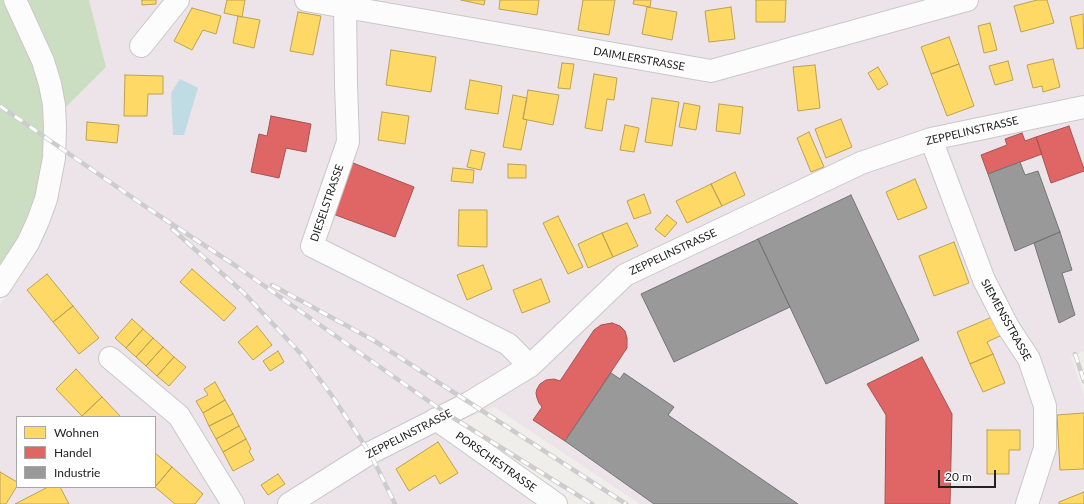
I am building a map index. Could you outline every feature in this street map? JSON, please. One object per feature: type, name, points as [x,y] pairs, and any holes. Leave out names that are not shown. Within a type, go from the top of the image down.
[{"type":"street","points":[[0,286],[28,243],[38,221],[46,199],[54,158],[55,142],[54,104],[50,84],[43,61],[15,0]]},
{"type":"street","points":[[141,46],[178,0]]},
{"type":"street","name":"DAIMLERSTRASSE","points":[[306,0],[711,71],[967,0]]},
{"type":"street","name":"DIESELSTRASSE","points":[[345,7],[348,142],[312,246],[508,344],[530,366]]},
{"type":"street","name":"ZEPPELINSTRASSE","points":[[289,504],[370,453],[469,403],[530,366],[625,275],[860,163],[931,139],[1084,107]]},
{"type":"street","name":"SIEMENSSTRASSE","points":[[931,139],[984,280],[1008,327],[1029,359],[1045,406],[1045,448],[1027,504]]},
{"type":"street","points":[[110,358],[179,416],[233,504]]},
{"type":"street","name":"PORSCHESTRASSE","points":[[436,419],[556,504]]},
{"type":"shaded area","points":[[89,0],[1084,0],[1084,351],[1071,357],[1084,395],[1084,504],[640,504],[494,407],[441,430],[540,504],[0,504],[0,305],[18,280],[38,245],[64,109],[106,67]]},
{"type":"green space","points":[[0,0],[6,0],[38,64],[50,146],[35,215],[0,276]]},
{"type":"green space","points":[[24,0],[89,0],[106,67],[64,109]]},
{"type":"water","points":[[180,79],[198,88],[184,135],[173,135],[171,93]]},
{"type":"building: Wohnen","points":[[142,0],[156,0],[156,4],[142,5]]},
{"type":"building: Wohnen","points":[[227,0],[245,0],[242,17],[224,13]]},
{"type":"building: Wohnen","points":[[461,0],[485,0],[484,5]]},
{"type":"building: Wohnen","points":[[500,0],[539,0],[537,15],[499,9]]},
{"type":"building: Wohnen","points":[[583,0],[615,0],[609,35],[578,30]]},
{"type":"building: Wohnen","points":[[634,0],[651,0],[650,7],[633,4]]},
{"type":"building: Wohnen","points":[[756,0],[786,0],[785,22],[756,22]]},
{"type":"building: Wohnen","points":[[1037,0],[1047,0],[1054,23],[1021,32],[1014,6]]},
{"type":"building: Wohnen","points":[[647,7],[677,12],[672,40],[642,34]]},
{"type":"building: Wohnen","points":[[731,7],[735,39],[709,42],[705,11]]},
{"type":"building: Wohnen","points":[[192,8],[221,16],[216,34],[203,30],[192,50],[174,41]]},
{"type":"building: Wohnen","points":[[298,12],[321,16],[313,55],[290,51]]},
{"type":"building: Wohnen","points":[[1083,14],[1084,48],[1077,49],[1070,17]]},
{"type":"building: Wohnen","points":[[238,16],[260,20],[254,48],[233,43]]},
{"type":"building: Wohnen","points":[[990,23],[997,50],[984,53],[978,26]]},
{"type":"building: Wohnen","points":[[949,37],[959,64],[931,74],[921,47]]},
{"type":"building: Wohnen","points":[[391,50],[436,57],[431,92],[386,85]]},
{"type":"building: Wohnen","points":[[1053,59],[1060,87],[1043,92],[1042,86],[1033,88],[1027,65]]},
{"type":"building: Wohnen","points":[[1008,61],[1013,80],[995,85],[989,66]]},
{"type":"building: Wohnen","points":[[562,63],[574,64],[570,89],[558,88]]},
{"type":"building: Wohnen","points":[[959,64],[974,106],[947,116],[931,74]]},
{"type":"building: Wohnen","points":[[815,65],[820,108],[798,111],[793,67]]},
{"type":"building: Wohnen","points":[[878,67],[888,84],[878,90],[868,73]]},
{"type":"building: Wohnen","points":[[594,74],[617,78],[614,100],[607,99],[602,131],[585,128]]},
{"type":"building: Wohnen","points":[[125,75],[163,76],[163,94],[148,94],[147,116],[124,116]]},
{"type":"building: Wohnen","points":[[470,80],[502,86],[498,114],[465,109]]},
{"type":"building: Wohnen","points":[[528,90],[559,95],[553,125],[523,119]]},
{"type":"building: Wohnen","points":[[513,95],[527,98],[523,119],[527,120],[521,150],[503,147]]},
{"type":"building: Wohnen","points":[[652,98],[679,102],[672,146],[645,142]]},
{"type":"building: Wohnen","points":[[684,103],[700,106],[696,130],[679,127]]},
{"type":"building: Wohnen","points":[[719,104],[743,107],[740,134],[716,131]]},
{"type":"building: Wohnen","points":[[382,112],[409,116],[405,144],[378,140]]},
{"type":"building: Wohnen","points":[[841,119],[852,147],[826,158],[815,129]]},
{"type":"building: Wohnen","points":[[87,122],[119,125],[117,143],[86,140]]},
{"type":"building: Wohnen","points":[[625,125],[639,128],[634,152],[620,150]]},
{"type":"building: Wohnen","points":[[809,132],[824,167],[811,172],[797,138]]},
{"type":"building: Wohnen","points":[[471,150],[485,153],[481,170],[467,167]]},
{"type":"building: Wohnen","points":[[508,164],[526,165],[526,178],[508,178]]},
{"type":"building: Wohnen","points":[[453,168],[474,170],[473,183],[451,181]]},
{"type":"building: Wohnen","points":[[735,172],[745,195],[722,206],[711,184]]},
{"type":"building: Wohnen","points":[[915,179],[927,208],[898,220],[886,192]]},
{"type":"building: Wohnen","points":[[711,184],[722,206],[687,223],[676,201]]},
{"type":"building: Wohnen","points":[[644,194],[651,213],[634,219],[627,201]]},
{"type":"building: Wohnen","points":[[459,210],[487,210],[487,247],[458,246]]},
{"type":"building: Wohnen","points":[[667,215],[677,223],[665,237],[655,229]]},
{"type":"building: Wohnen","points":[[558,216],[583,267],[568,274],[543,223]]},
{"type":"building: Wohnen","points":[[627,223],[638,246],[613,257],[602,233]]},
{"type":"building: Wohnen","points":[[602,233],[613,257],[588,268],[578,244]]},
{"type":"building: Wohnen","points":[[954,242],[969,283],[934,296],[919,256]]},
{"type":"building: Wohnen","points":[[483,265],[492,289],[467,300],[457,275]]},
{"type":"building: Wohnen","points":[[192,269],[236,308],[224,321],[180,282]]},
{"type":"building: Wohnen","points":[[47,274],[73,306],[53,322],[27,290]]},
{"type":"building: Wohnen","points":[[541,279],[550,302],[522,313],[513,290]]},
{"type":"building: Wohnen","points":[[73,306],[99,338],[79,354],[53,322]]},
{"type":"building: Wohnen","points":[[992,317],[1000,336],[987,342],[993,354],[970,364],[957,332]]},
{"type":"building: Wohnen","points":[[132,319],[143,329],[126,348],[115,338]]},
{"type":"building: Wohnen","points":[[257,326],[272,345],[253,360],[238,342]]},
{"type":"building: Wohnen","points":[[143,329],[153,338],[136,357],[126,348]]},
{"type":"building: Wohnen","points":[[153,338],[163,347],[146,366],[136,357]]},
{"type":"building: Wohnen","points":[[163,347],[174,357],[157,376],[146,366]]},
{"type":"building: Wohnen","points":[[278,351],[284,362],[270,371],[263,361]]},
{"type":"building: Wohnen","points":[[993,354],[1005,383],[983,392],[970,364]]},
{"type":"building: Wohnen","points":[[174,357],[186,367],[169,386],[157,376]]},
{"type":"building: Wohnen","points":[[76,369],[102,397],[82,416],[56,389]]},
{"type":"building: Wohnen","points":[[215,382],[225,400],[203,413],[196,401],[208,395],[204,389]]},
{"type":"building: Wohnen","points":[[102,397],[120,416],[82,416]]},
{"type":"building: Wohnen","points":[[225,400],[233,414],[209,426],[203,413]]},
{"type":"building: Wohnen","points":[[1084,413],[1084,469],[1060,470],[1057,415]]},
{"type":"building: Wohnen","points":[[233,414],[239,426],[216,439],[209,426]]},
{"type":"building: Wohnen","points":[[239,426],[246,439],[223,452],[216,439]]},
{"type":"building: Wohnen","points":[[987,430],[1020,430],[1020,450],[1009,450],[1009,474],[987,474]]},
{"type":"building: Wohnen","points":[[246,439],[251,449],[249,451],[254,460],[233,471],[223,452]]},
{"type":"building: Wohnen","points":[[438,442],[458,473],[440,484],[435,475],[409,491],[396,469]]},
{"type":"building: Wohnen","points":[[156,454],[172,467],[156,486]]},
{"type":"building: Wohnen","points":[[172,467],[203,494],[195,504],[175,504],[156,488],[156,486]]},
{"type":"building: Wohnen","points":[[0,472],[16,481],[16,488],[6,504],[0,504]]},
{"type":"building: Wohnen","points":[[278,474],[285,484],[268,495],[261,485]]},
{"type":"building: Wohnen","points":[[46,488],[61,488],[69,504],[15,504]]},
{"type":"building: Wohnen","points":[[1084,492],[1084,504],[1059,504],[1059,502]]},
{"type":"building: Handel","points":[[271,116],[311,124],[306,152],[286,148],[279,178],[251,172],[259,134],[267,136]]},
{"type":"building: Handel","points":[[1069,126],[1084,171],[1051,183],[1036,137]]},
{"type":"building: Handel","points":[[1022,133],[1025,141],[1036,137],[1042,154],[988,174],[981,155],[1007,145],[1005,139]]},
{"type":"building: Handel","points":[[353,163],[414,187],[395,237],[333,214]]},
{"type":"building: Handel","points":[[612,323],[620,326],[625,331],[627,348],[565,441],[533,420],[542,407],[537,398],[537,389],[540,384],[546,380],[554,379],[560,381],[594,330],[601,325]]},
{"type":"building: Handel","points":[[922,357],[952,414],[950,504],[885,504],[886,415],[867,384]]},
{"type":"building: Industrie","points":[[1020,162],[1025,175],[1038,171],[1060,232],[1015,251],[988,174]]},
{"type":"building: Industrie","points":[[851,195],[919,340],[826,384],[758,239]]},
{"type":"building: Industrie","points":[[1060,232],[1072,270],[1062,273],[1075,315],[1059,323],[1034,243]]},
{"type":"building: Industrie","points":[[758,239],[790,307],[674,362],[641,294]]},
{"type":"building: Industrie","points":[[611,373],[620,379],[624,373],[674,407],[668,415],[798,504],[654,504],[565,441]]},
{"type":"railway","points":[[0,106],[149,209],[236,266],[447,414],[592,504]]},
{"type":"railway","points":[[172,229],[244,293],[301,354],[330,393],[370,453],[395,504]]},
{"type":"railway","points":[[272,285],[373,340],[626,504]]},
{"type":"railway","points":[[1075,354],[1084,381]]}]
